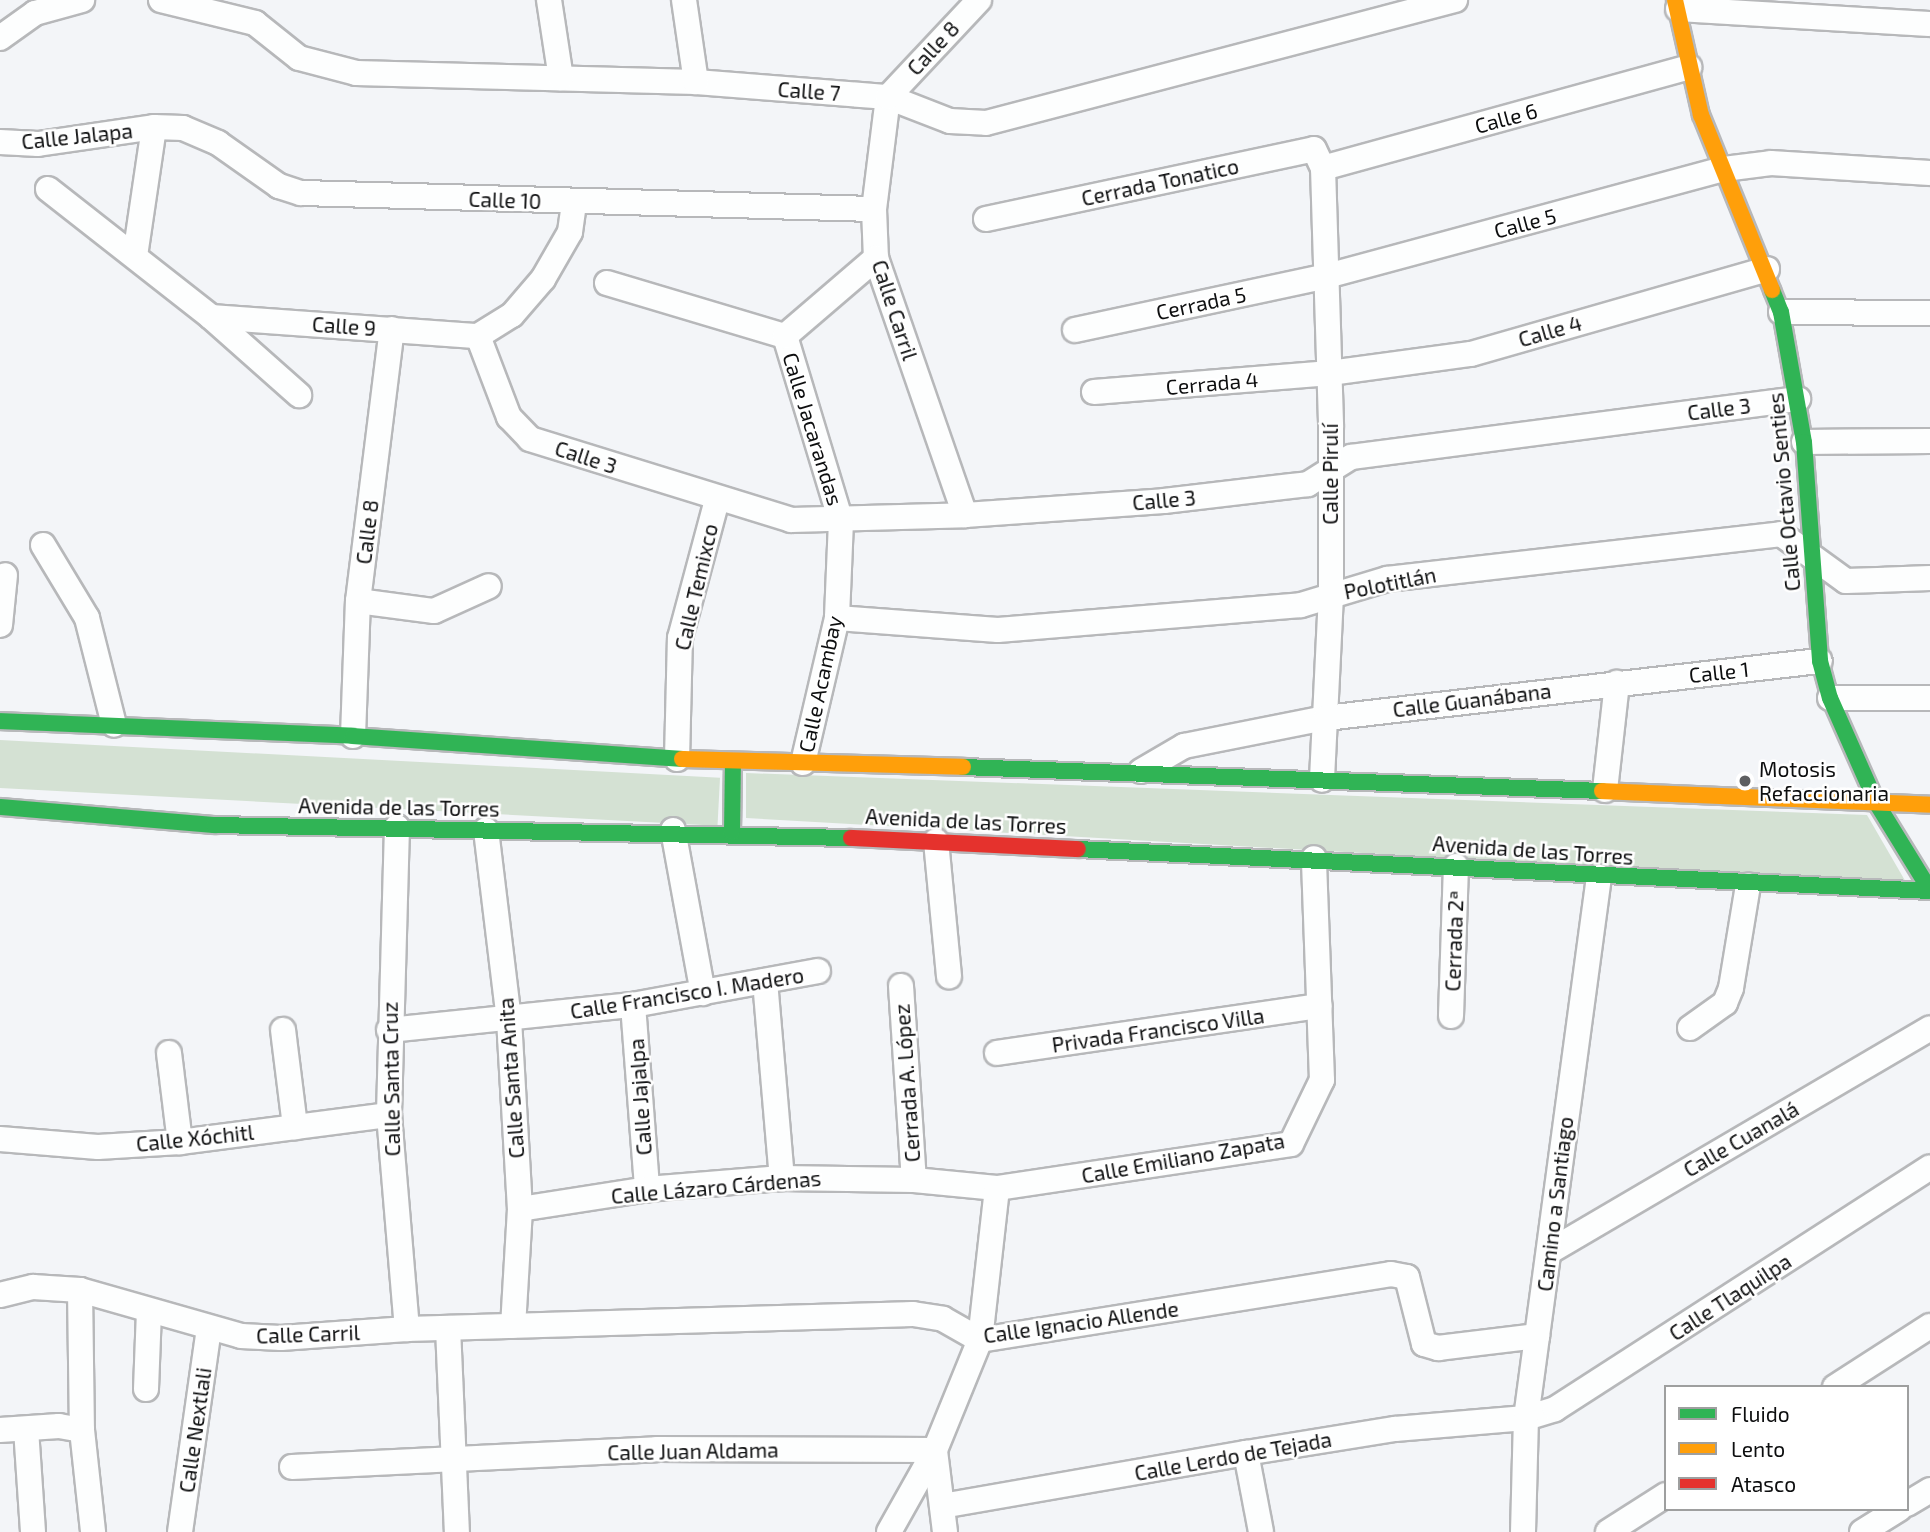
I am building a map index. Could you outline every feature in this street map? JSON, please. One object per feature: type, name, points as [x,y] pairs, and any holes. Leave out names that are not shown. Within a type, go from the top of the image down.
[{"type":"main road","name":"Calle Octavio Senties","points":[[1677,4],[1701,115],[1767,269],[1781,312],[1804,442],[1820,662],[1830,698],[1877,804],[1930,891]]},
{"type":"main road","points":[[0,721],[353,736],[677,759],[1138,772],[1930,805]]},
{"type":"main road","points":[[732,832],[733,761]]},
{"type":"main road","name":"Avenida de las Torres","points":[[0,807],[214,825],[732,832],[1314,858],[1748,885],[1930,891]]},
{"type":"street","points":[[0,38],[35,13],[72,0]]},
{"type":"street","name":"Calle 7","points":[[161,0],[254,11],[299,58],[327,68],[696,82],[888,97],[950,121],[986,123],[1455,0]]},
{"type":"street","points":[[549,0],[561,78]]},
{"type":"street","points":[[684,0],[696,82]]},
{"type":"street","name":"Calle 8","points":[[888,97],[979,0]]},
{"type":"street","points":[[1677,4],[1930,24]]},
{"type":"street","name":"Calle 6","points":[[1323,168],[1689,67]]},
{"type":"street","name":"Calle Carril","points":[[888,97],[874,209],[876,258],[965,516]]},
{"type":"street","points":[[135,256],[154,127]]},
{"type":"street","name":"Calle 10","points":[[154,127],[183,128],[218,143],[279,186],[301,193],[874,209]]},
{"type":"street","name":"Calle Jalapa","points":[[0,142],[38,144],[154,127]]},
{"type":"street","name":"Cerrada Tonatico","points":[[986,219],[1314,149],[1323,168]]},
{"type":"street","name":"Calle 5","points":[[1327,276],[1724,169],[1771,163],[1930,173]]},
{"type":"street","name":"Calle Pirulí","points":[[1322,780],[1331,595],[1328,469],[1330,373],[1323,168]]},
{"type":"street","points":[[48,189],[211,317],[299,395]]},
{"type":"street","points":[[478,335],[512,315],[543,279],[569,232],[574,202]]},
{"type":"street","points":[[607,283],[786,336],[876,258]]},
{"type":"street","name":"Calle 4","points":[[1330,373],[1471,354],[1767,269]]},
{"type":"street","name":"Cerrada 5","points":[[1076,330],[1327,276]]},
{"type":"street","points":[[1781,312],[1930,313]]},
{"type":"street","name":"Calle 9","points":[[211,317],[478,335]]},
{"type":"street","name":"Calle 8","points":[[353,736],[358,601],[393,329]]},
{"type":"street","name":"Calle 3","points":[[478,335],[509,417],[530,439],[717,500],[791,520],[841,521],[965,516],[1308,484],[1351,457],[1798,399]]},
{"type":"street","name":"Calle Jacarandas","points":[[786,336],[841,521]]},
{"type":"street","name":"Cerrada 4","points":[[1094,392],[1330,373]]},
{"type":"street","points":[[1804,442],[1930,441]]},
{"type":"street","name":"Calle Temixco","points":[[677,759],[680,638],[717,500]]},
{"type":"street","name":"Calle Acambay","points":[[803,763],[837,618],[841,521]]},
{"type":"street","name":"Polotitlán","points":[[837,618],[998,630],[1301,605],[1387,579],[1781,534],[1812,552],[1846,580],[1930,579]]},
{"type":"street","points":[[43,545],[87,618],[114,725]]},
{"type":"street","points":[[0,625],[5,575]]},
{"type":"street","points":[[358,601],[434,611],[489,586]]},
{"type":"street","name":"Calle 1","points":[[1617,683],[1820,662]]},
{"type":"street","points":[[1605,790],[1617,683]]},
{"type":"street","name":"Calle Guanábana","points":[[1138,772],[1184,746],[1326,718],[1617,683]]},
{"type":"street","points":[[1830,698],[1930,698]]},
{"type":"street","name":"Calle Santa Cruz","points":[[397,827],[389,1030],[389,1115],[407,1329]]},
{"type":"street","name":"Calle Santa Anita","points":[[486,830],[509,1019],[520,1209],[513,1326]]},
{"type":"street","points":[[673,830],[703,993]]},
{"type":"street","points":[[936,841],[949,976]]},
{"type":"street","name":"Calle Emiliano Zapata","points":[[997,1188],[1292,1144],[1322,1080],[1314,858]]},
{"type":"street","name":"Cerrada 2ª","points":[[1451,1016],[1456,866]]},
{"type":"street","name":"Camino a Santiago","points":[[1523,1532],[1526,1418],[1552,1250],[1599,877]]},
{"type":"street","points":[[1690,1028],[1725,1003],[1731,988],[1748,885]]},
{"type":"street","name":"Calle Francisco I. Madero","points":[[389,1030],[633,1005],[818,971]]},
{"type":"street","points":[[765,981],[782,1178]]},
{"type":"street","name":"Cerrada A. López","points":[[901,986],[914,1180]]},
{"type":"street","name":"Calle Jajalpa","points":[[633,1005],[647,1189]]},
{"type":"street","name":"Privada Francisco Villa","points":[[997,1053],[1320,1006]]},
{"type":"street","name":"Calle Cuanalá","points":[[1552,1250],[1930,1028]]},
{"type":"street","points":[[283,1030],[295,1127]]},
{"type":"street","points":[[169,1053],[180,1142]]},
{"type":"street","name":"Calle Xóchitl","points":[[0,1139],[98,1147],[180,1142],[389,1115]]},
{"type":"street","name":"Calle Tlaquilpa","points":[[1526,1418],[1555,1409],[1930,1167]]},
{"type":"street","name":"Calle Lázaro Cárdenas","points":[[520,1209],[647,1189],[782,1178],[914,1180],[997,1188]]},
{"type":"street","points":[[889,1532],[935,1450],[980,1340],[997,1188]]},
{"type":"street","name":"Calle Ignacio Allende","points":[[407,1329],[913,1314],[943,1319],[980,1340],[1391,1275],[1407,1277],[1424,1344],[1438,1348],[1537,1336]]},
{"type":"street","name":"Calle Carril","points":[[0,1295],[33,1287],[79,1290],[241,1336],[281,1338],[407,1329]]},
{"type":"street","points":[[79,1290],[82,1430],[93,1532]]},
{"type":"street","points":[[146,1389],[149,1312]]},
{"type":"street","points":[[1838,1385],[1930,1326]]},
{"type":"street","name":"Calle Nextlali","points":[[180,1532],[209,1328]]},
{"type":"street","points":[[448,1328],[451,1458],[457,1532]]},
{"type":"street","name":"Calle Lerdo de Tejada","points":[[942,1506],[1395,1429],[1526,1418]]},
{"type":"street","points":[[0,1430],[59,1426],[82,1430]]},
{"type":"street","points":[[26,1429],[33,1532]]},
{"type":"street","name":"Calle Juan Aldama","points":[[292,1466],[657,1449],[935,1450]]},
{"type":"street","points":[[935,1450],[945,1532]]},
{"type":"street","points":[[1246,1453],[1261,1532]]},
{"type":"street","points":[[1909,1503],[1930,1490]]},
{"type":"street","points":[[1608,1532],[1664,1496]]},
{"type":"street","points":[[1862,1532],[1896,1511]]},
{"type":"green space","points":[[0,740],[720,778],[717,826],[0,788]]},
{"type":"green space","points":[[746,773],[1867,815],[1907,884],[746,818]]},
{"type":"traffic: fast","points":[[1772,290],[1781,312],[1804,442],[1820,661],[1830,698],[1877,804],[1930,890]]},
{"type":"traffic: fast","points":[[0,721],[353,736],[682,759]]},
{"type":"traffic: fast","points":[[732,832],[733,761]]},
{"type":"traffic: fast","points":[[963,767],[1602,791]]},
{"type":"traffic: fast","points":[[0,807],[214,825],[851,838]]},
{"type":"traffic: fast","points":[[1078,849],[1930,891]]},
{"type":"traffic: slow","points":[[1675,0],[1701,115],[1772,290]]},
{"type":"traffic: slow","points":[[682,759],[963,767]]},
{"type":"traffic: slow","points":[[1602,791],[1930,805]]},
{"type":"traffic: jam","points":[[851,838],[1078,849]]},
{"type":"place","name":"Motosis Refaccionaria","points":[[1745,781]]}]
